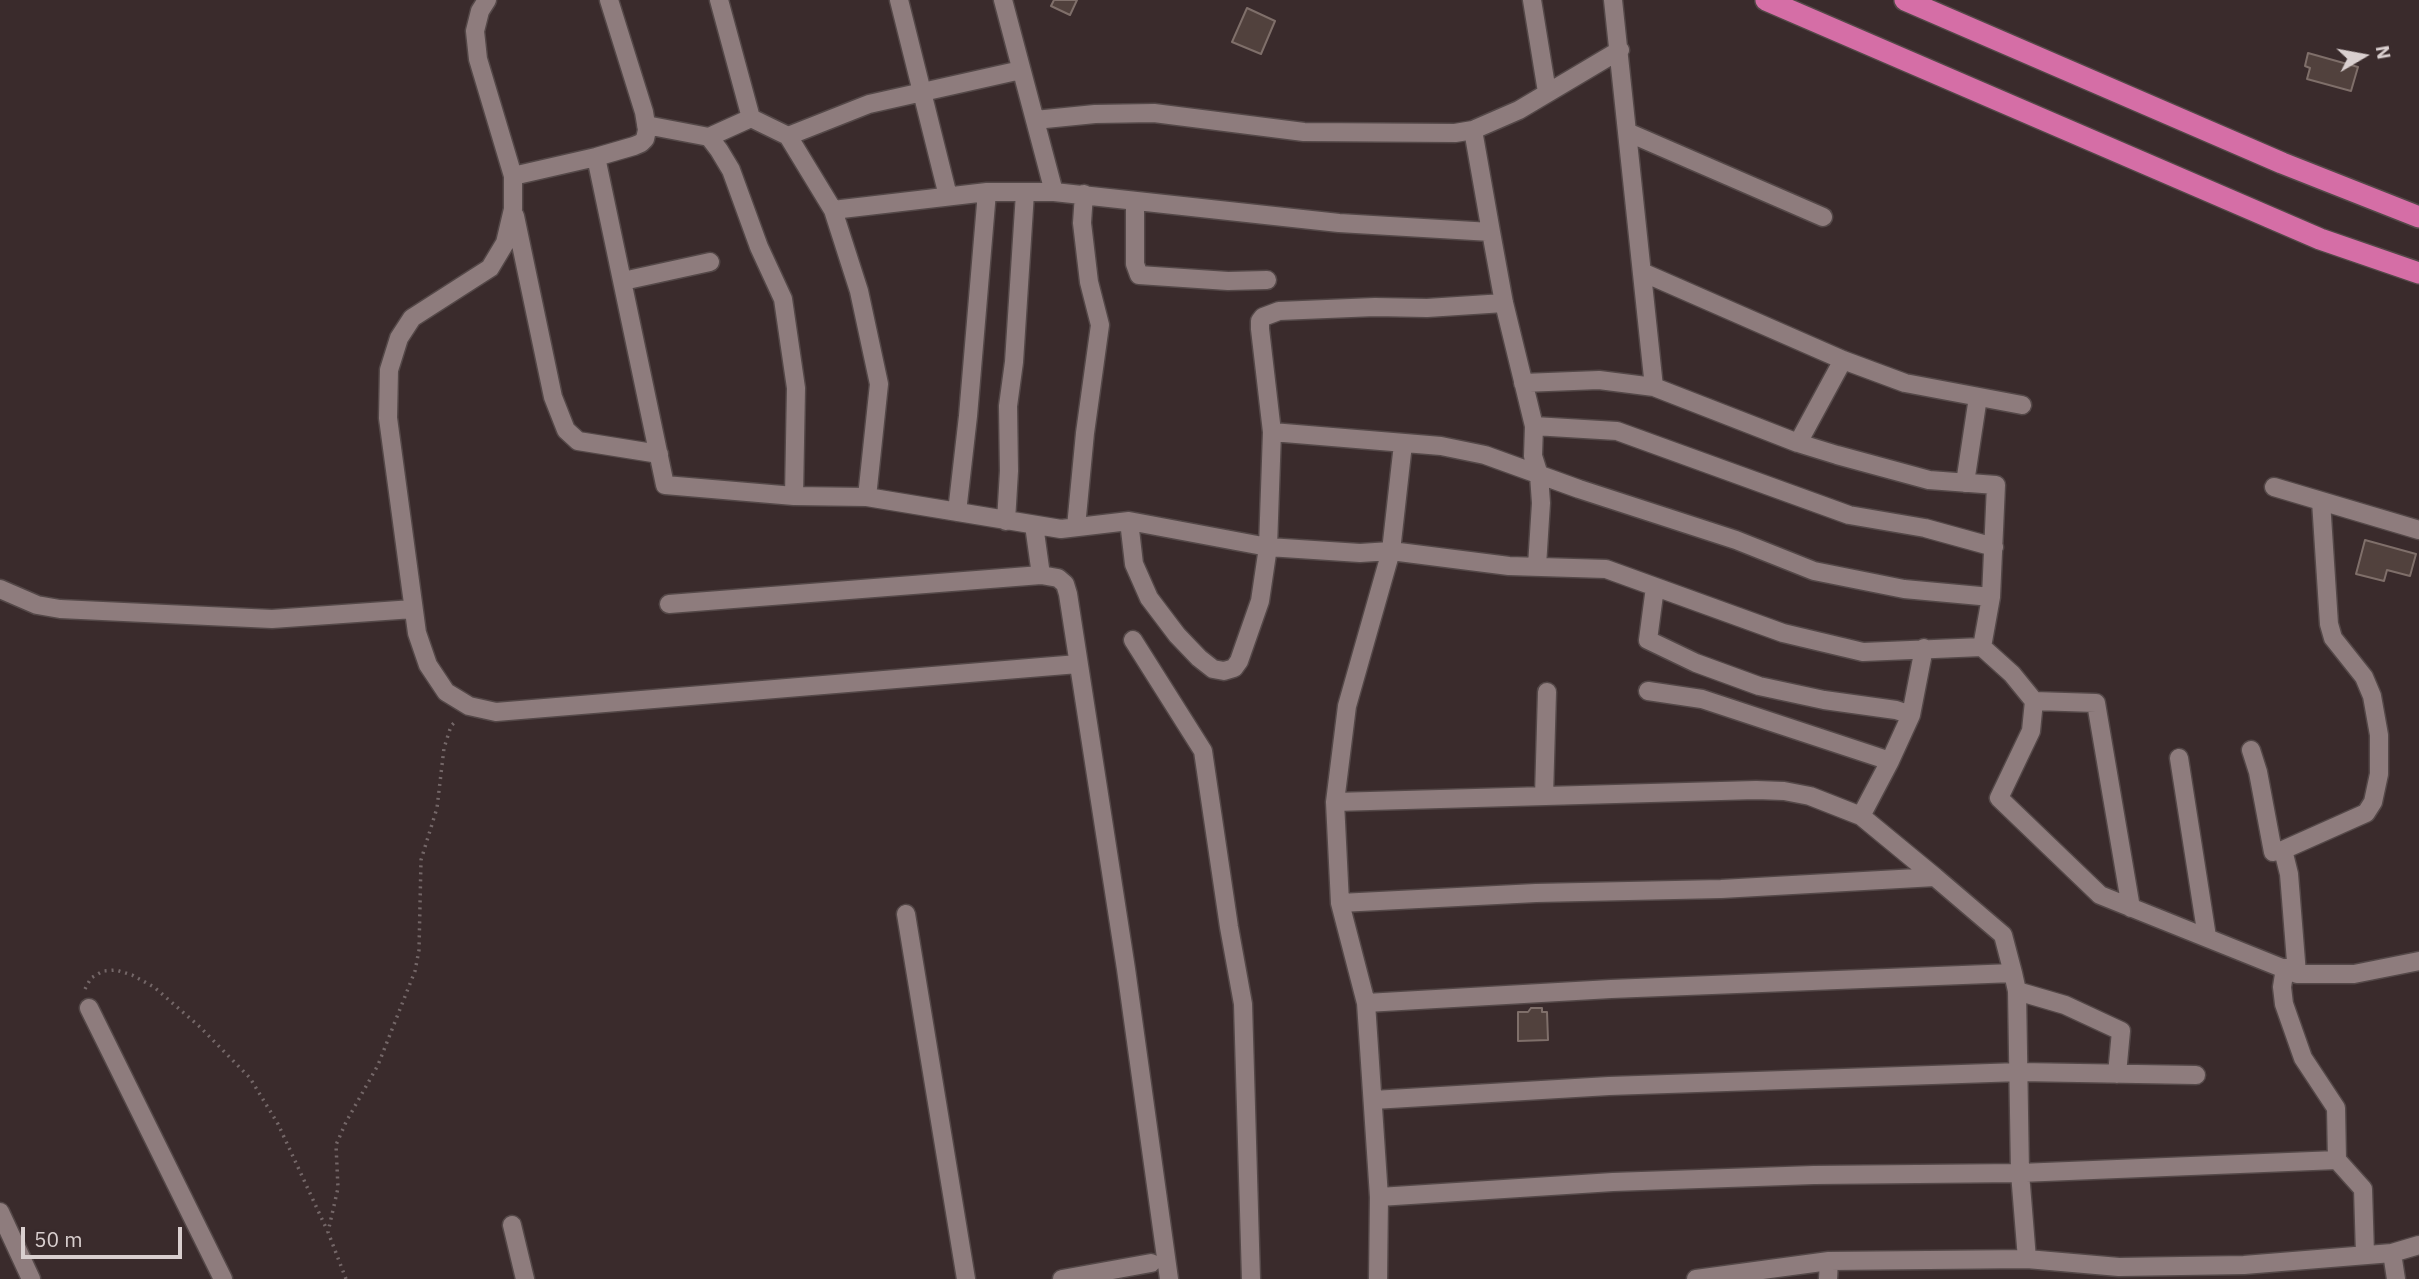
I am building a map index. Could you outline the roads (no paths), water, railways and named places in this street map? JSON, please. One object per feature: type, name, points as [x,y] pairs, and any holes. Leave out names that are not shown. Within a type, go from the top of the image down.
[{"type":"highway","points":[[1766,0],[2320,239],[2419,273]]},
{"type":"highway","points":[[1905,0],[2282,163],[2419,217]]},
{"type":"street","points":[[487,0],[480,11],[475,31],[478,59],[513,176],[513,209],[553,397],[566,430],[578,441],[659,454]]},
{"type":"street","points":[[513,176],[596,157],[641,143],[645,138],[644,112],[610,0]]},
{"type":"street","points":[[719,0],[751,118],[788,136],[833,210],[859,291],[879,384],[867,497]]},
{"type":"street","points":[[899,0],[948,196]]},
{"type":"street","points":[[1003,0],[1054,192]]},
{"type":"street","points":[[1532,0],[1548,92]]},
{"type":"street","points":[[1613,0],[1654,387]]},
{"type":"street","points":[[1035,120],[1095,114],[1154,113],[1304,132],[1455,133],[1473,130],[1519,110],[1620,50]]},
{"type":"street","points":[[788,136],[869,104],[1021,69]]},
{"type":"street","points":[[646,124],[709,137],[751,118]]},
{"type":"street","points":[[1473,130],[1504,303],[1535,426],[1533,456],[1539,475],[1541,503],[1537,566]]},
{"type":"street","points":[[1627,132],[1823,217]]},
{"type":"street","points":[[709,137],[731,170],[759,247],[783,299],[796,388],[794,496]]},
{"type":"street","points":[[596,157],[665,485],[794,496],[867,497],[1061,529],[1129,521],[1268,547],[1360,553],[1391,551],[1509,566],[1606,569],[1783,633],[1863,652],[1982,647],[2012,674],[2034,701],[2031,731],[1999,798],[2100,894],[2291,971],[2354,974],[2419,961]]},
{"type":"street","points":[[833,210],[986,192],[1054,192],[1339,223],[1491,232]]},
{"type":"street","points":[[957,512],[968,416],[986,192]]},
{"type":"street","points":[[1006,521],[1009,471],[1008,407],[1014,362],[1025,193]]},
{"type":"street","points":[[1076,527],[1085,433],[1100,325],[1088,282],[1082,223],[1084,194]]},
{"type":"street","points":[[1135,201],[1135,264],[1139,275],[1228,281],[1267,280]]},
{"type":"street","points":[[513,209],[505,243],[489,268],[412,318],[399,338],[389,370],[388,418],[417,633],[428,665],[446,692],[469,706],[496,712],[1078,664]]},
{"type":"street","points":[[623,281],[710,262]]},
{"type":"street","points":[[1642,272],[1843,360],[1905,383],[2022,405]]},
{"type":"street","points":[[1129,521],[1133,564],[1149,598],[1177,635],[1199,658],[1213,669],[1224,671],[1234,668],[1239,661],[1260,601],[1268,547],[1272,432],[1260,321],[1263,317],[1279,311],[1427,308],[1504,303]]},
{"type":"street","points":[[1798,443],[1843,360]]},
{"type":"street","points":[[1522,383],[1599,380],[1654,387],[1798,443],[1929,480],[1996,485],[1991,597],[1982,647]]},
{"type":"street","points":[[1965,483],[1978,397]]},
{"type":"street","points":[[1535,426],[1617,431],[1849,515],[1925,527],[1994,547]]},
{"type":"street","points":[[1272,432],[1441,446],[1486,455],[1736,540],[1814,570],[1905,589],[1991,597]]},
{"type":"street","points":[[1378,1279],[1379,1197],[1366,1003],[1340,903],[1335,803],[1347,706],[1391,551],[1404,444]]},
{"type":"street","points":[[2274,487],[2419,530]]},
{"type":"street","points":[[2251,750],[2258,772],[2273,852],[2366,813],[2374,802],[2379,774],[2379,735],[2372,696],[2364,677],[2333,638],[2329,624],[2321,501]]},
{"type":"street","points":[[1034,525],[1041,575]]},
{"type":"street","points":[[669,604],[1041,575],[1058,578],[1065,584],[1126,969],[1169,1279]]},
{"type":"street","points":[[1655,587],[1648,640],[1696,663],[1759,686],[1896,710],[1911,715]]},
{"type":"street","points":[[0,589],[37,605],[60,609],[272,620],[413,609]]},
{"type":"street","points":[[1133,640],[1203,751],[1243,1004],[1251,1279]]},
{"type":"street","points":[[1861,816],[1911,715],[1923,648]]},
{"type":"street","points":[[1648,691],[1702,699],[1890,761]]},
{"type":"street","points":[[1544,796],[1548,692]]},
{"type":"street","points":[[2034,701],[2096,704],[2131,908]]},
{"type":"street","points":[[2179,758],[2207,937]]},
{"type":"street","points":[[1335,803],[1756,790],[1810,796],[1861,816],[2003,935],[2015,982],[2020,1072],[2020,1173],[2027,1259]]},
{"type":"street","points":[[2283,850],[2289,874],[2291,971],[2282,987],[2284,1004],[2303,1058],[2336,1108],[2337,1160],[2363,1189],[2365,1254]]},
{"type":"street","points":[[1340,903],[1721,889],[1935,877]]},
{"type":"street","points":[[906,914],[966,1279]]},
{"type":"street","points":[[1366,1003],[1611,989],[2015,982],[2121,1031],[2117,1074]]},
{"type":"street","points":[[89,1008],[223,1279]]},
{"type":"street","points":[[1373,1100],[1609,1086],[2020,1072],[2196,1075]]},
{"type":"street","points":[[1379,1197],[1626,1182],[1814,1175],[2020,1173],[2337,1160]]},
{"type":"street","points":[[0,1212],[8,1242],[31,1279]]},
{"type":"street","points":[[512,1225],[526,1279]]},
{"type":"street","points":[[1696,1279],[2027,1259],[2119,1273],[2392,1253],[2419,1245]]},
{"type":"street","points":[[2392,1253],[2396,1279]]},
{"type":"street","points":[[1062,1279],[1151,1263]]}]
